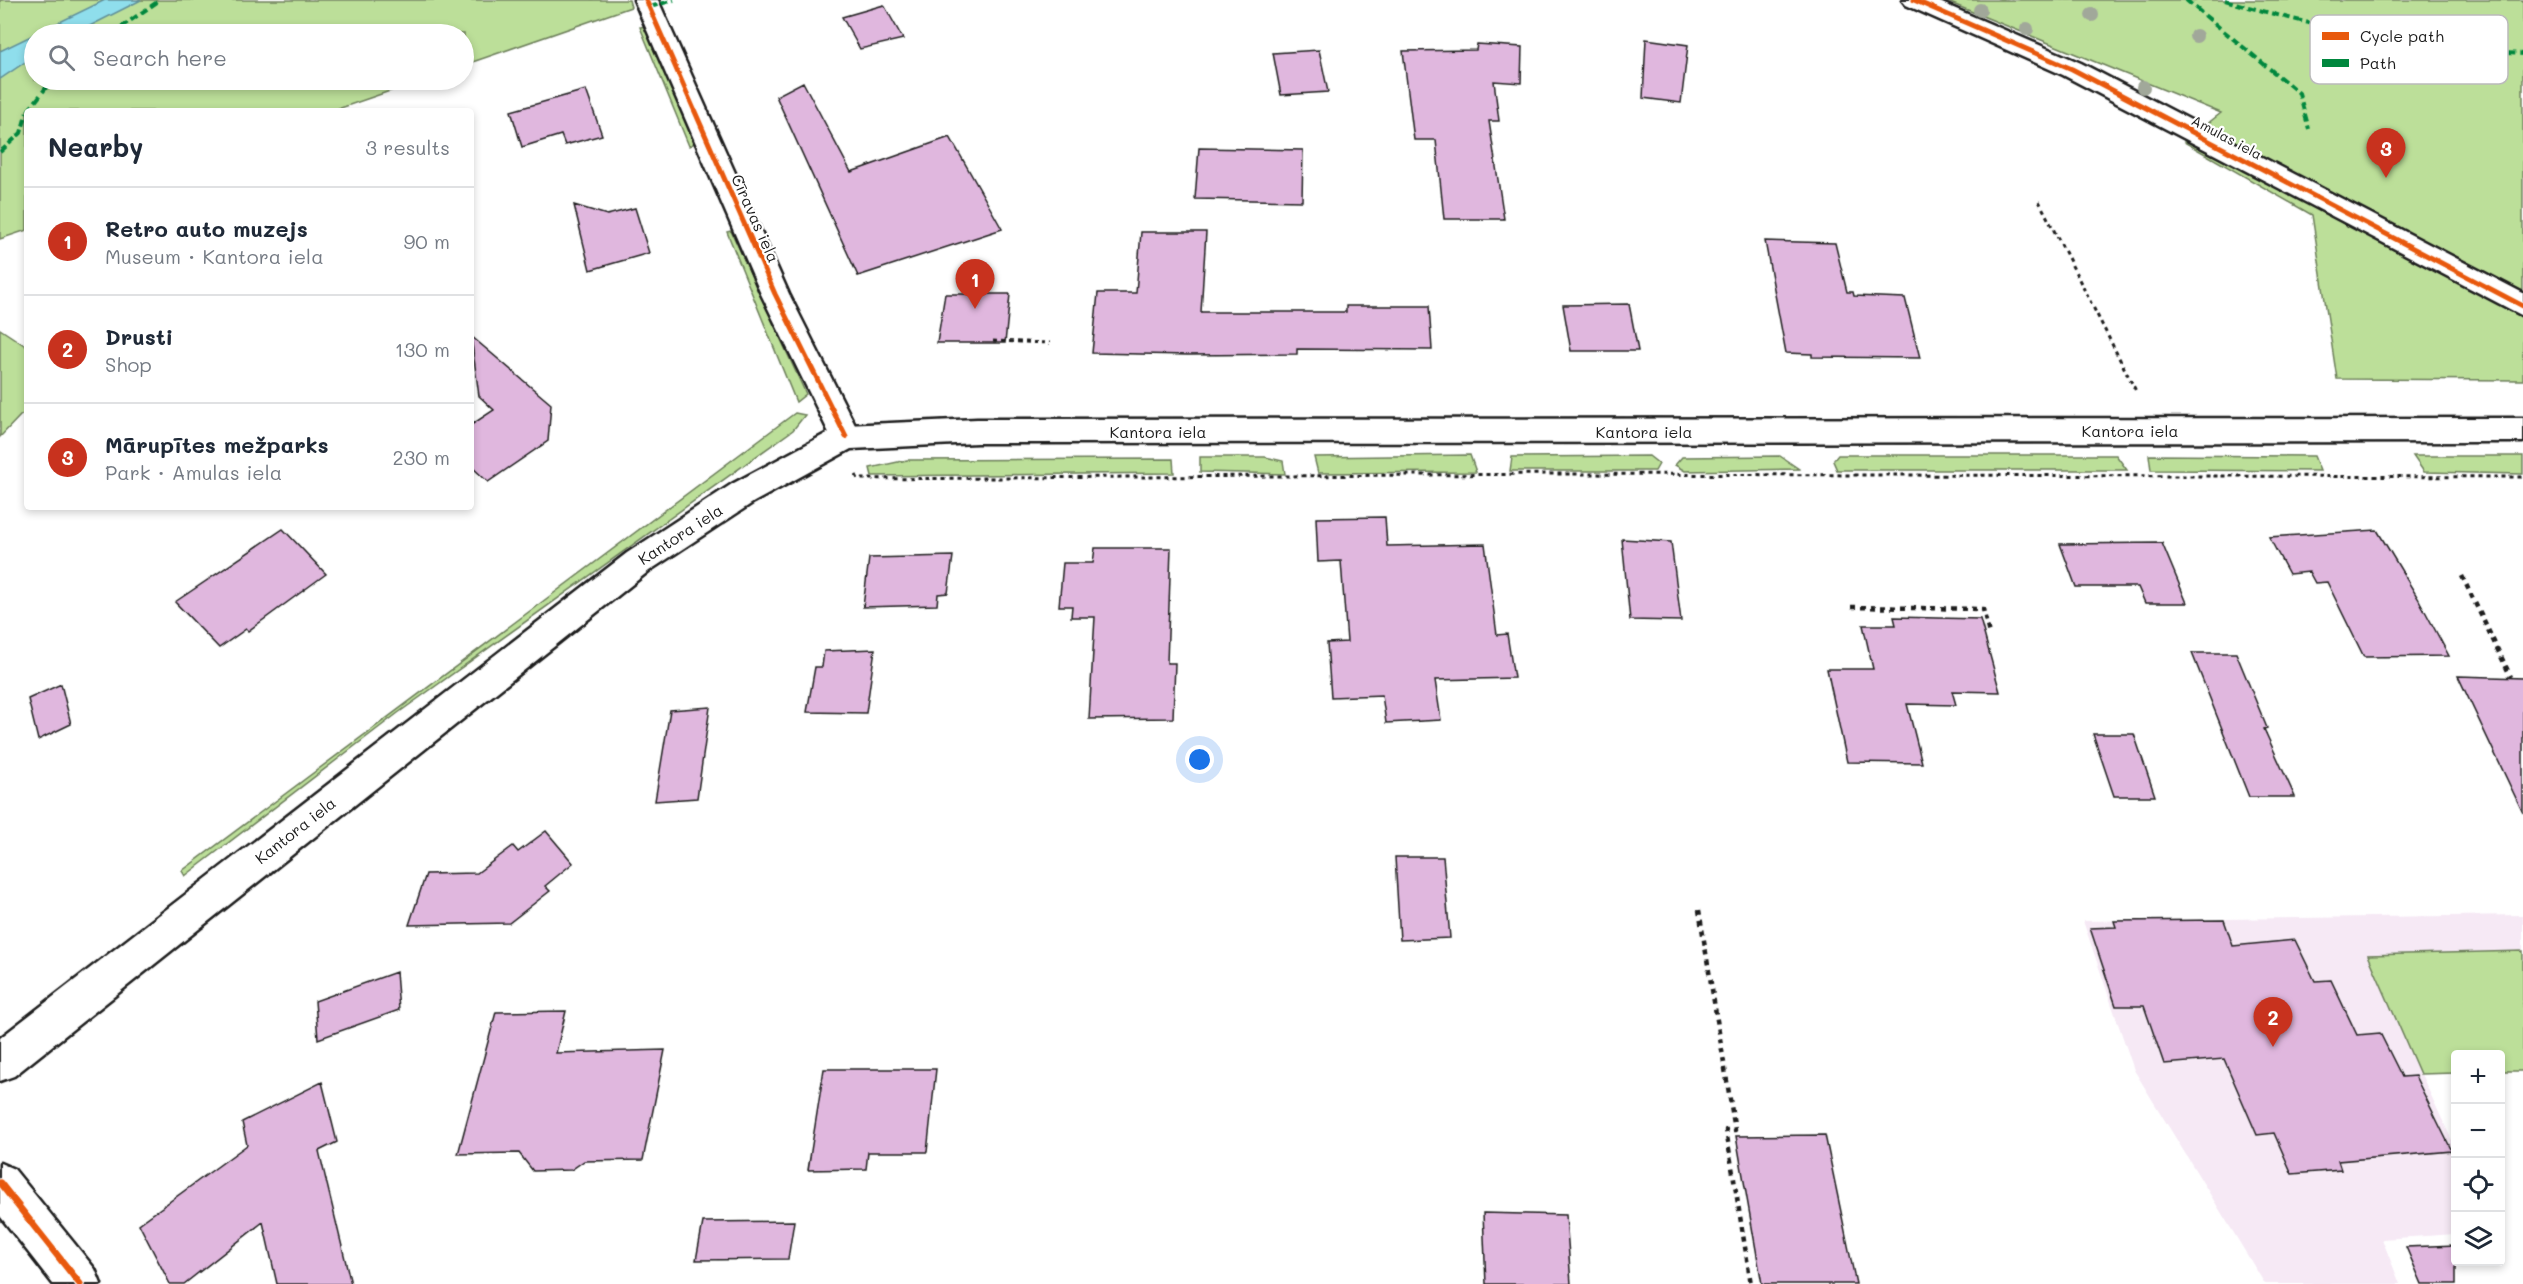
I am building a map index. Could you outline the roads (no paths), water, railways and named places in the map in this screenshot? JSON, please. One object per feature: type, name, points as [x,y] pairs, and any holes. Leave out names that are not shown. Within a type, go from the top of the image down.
[{"type":"main road","name":"Amulas iela","points":[[1914,0],[2073,69],[2523,306]]},
{"type":"main road","name":"Cīravas iela","points":[[657,2],[775,294],[846,437]]},
{"type":"main road","name":"Kantora iela","points":[[0,1062],[638,562],[742,493],[846,437],[977,431],[2523,430]]},
{"type":"main road","points":[[0,1183],[80,1284]]},
{"type":"water","points":[[105,0],[141,0],[94,24],[56,24]]},
{"type":"water","points":[[24,39],[24,63],[0,79],[0,51]]},
{"type":"place","name":"Mārupītes mežparks","points":[[2386,178]]},
{"type":"place","name":"Retro auto muzejs","points":[[975,309]]},
{"type":"place","name":"Drusti","points":[[2273,1047]]}]
